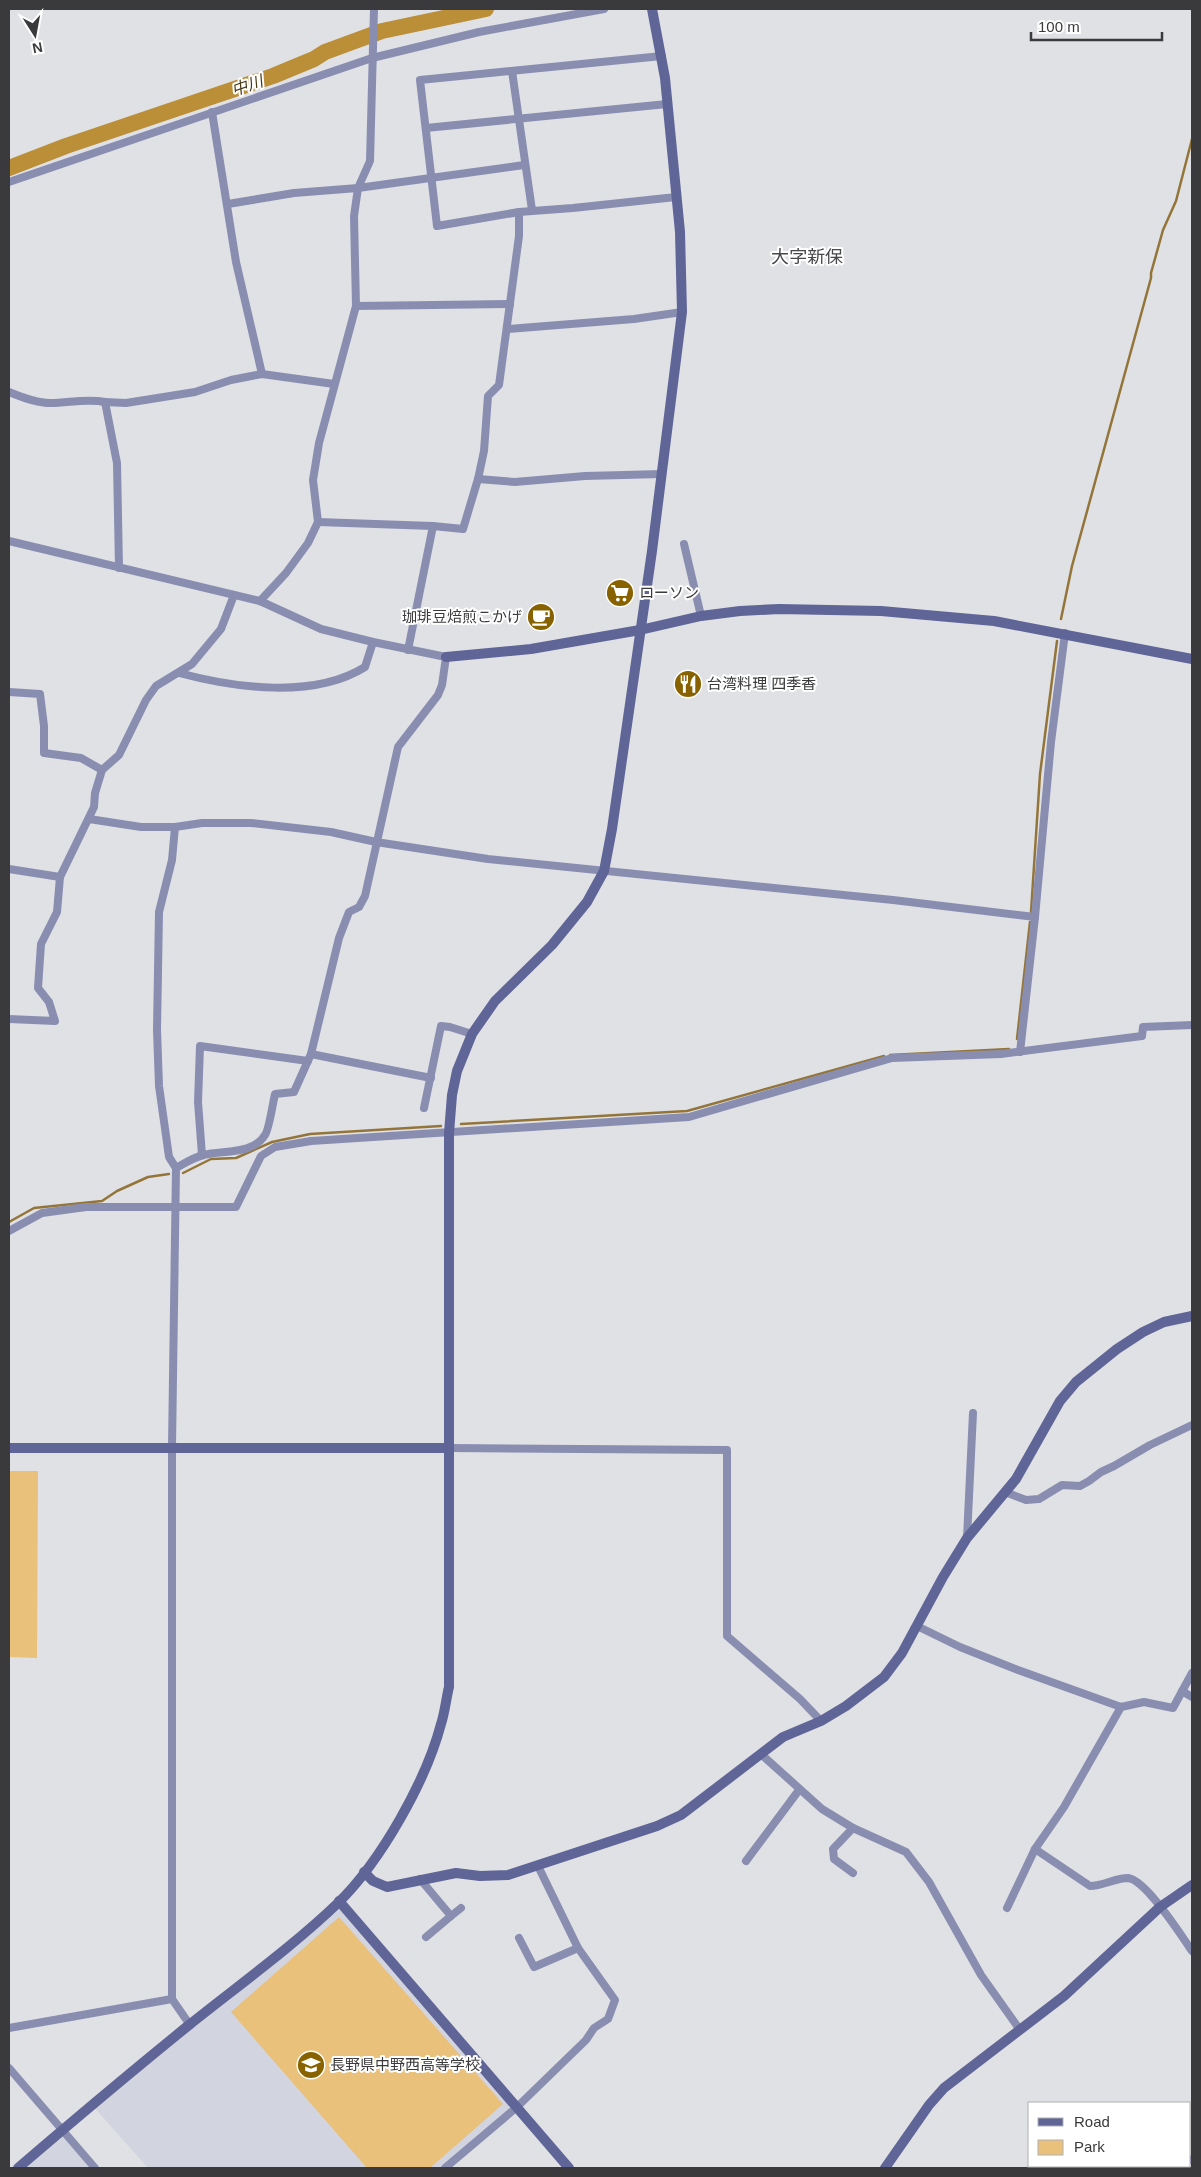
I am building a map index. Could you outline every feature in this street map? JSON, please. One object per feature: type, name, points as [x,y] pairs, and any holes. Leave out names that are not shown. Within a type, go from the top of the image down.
[{"type":"street","points":[[260,601],[286,573],[308,543],[318,522],[313,480],[319,443],[356,306],[354,216],[358,188],[370,161],[374,9]]},
{"type":"street","points":[[9,182],[372,58],[479,32],[604,9]]},
{"type":"street","points":[[18,2168],[190,2025],[256,1974],[339,1901],[381,1850],[404,1812],[424,1771],[441,1725],[449,1687],[449,1133],[452,1095],[457,1071],[472,1034],[495,1001],[552,946],[587,902],[604,871],[612,829],[662,474],[682,312],[680,232],[662,56],[652,9]]},
{"type":"street","points":[[662,56],[420,80],[437,226],[532,210],[572,208],[676,197]]},
{"type":"street","points":[[512,71],[532,210]]},
{"type":"street","points":[[426,128],[667,104]]},
{"type":"street","points":[[212,112],[236,262],[262,374]]},
{"type":"street","points":[[228,204],[294,193],[358,188],[524,164]]},
{"type":"street","points":[[318,522],[433,526],[463,529],[484,451],[488,396],[499,385],[519,236],[519,212]]},
{"type":"street","points":[[356,306],[510,304]]},
{"type":"street","points":[[508,329],[682,312]]},
{"type":"street","points":[[9,392],[48,404],[92,399],[126,403],[195,392],[231,380],[262,374],[334,384]]},
{"type":"street","points":[[105,402],[116,463],[119,568]]},
{"type":"street","points":[[478,479],[515,482],[585,476],[662,474]]},
{"type":"street","points":[[408,650],[433,526]]},
{"type":"street","points":[[9,541],[260,601],[321,629],[446,657],[531,649],[640,630],[700,616],[740,611],[779,610],[881,611],[994,621],[1065,633],[1192,659]]},
{"type":"street","points":[[684,544],[700,616]]},
{"type":"street","points":[[9,1019],[55,1021],[50,1002],[38,988],[41,944],[57,912],[60,877],[94,807],[95,792],[102,770],[119,755],[146,700],[156,686],[192,664],[221,629],[234,595]]},
{"type":"street","points":[[1020,1052],[1051,742],[1065,633]]},
{"type":"street","points":[[180,673],[213,683],[294,688],[313,686],[355,674],[365,668],[373,642]]},
{"type":"street","points":[[176,1168],[202,1155],[218,1152],[238,1152],[265,1135],[275,1094],[294,1092],[310,1058],[340,938],[349,912],[359,907],[365,896],[398,747],[438,695],[442,685],[446,657]]},
{"type":"street","points":[[9,692],[40,694],[44,726],[44,753],[81,758],[102,770]]},
{"type":"street","points":[[89,819],[141,827],[175,827],[202,822],[251,823],[331,832],[376,842],[488,859],[893,900],[1035,917]]},
{"type":"street","points":[[175,827],[172,860],[159,912],[157,1030],[159,1086],[169,1157],[176,1168],[172,1447],[172,1999],[190,2025]]},
{"type":"street","points":[[9,869],[60,877]]},
{"type":"street","points":[[9,1230],[42,1213],[86,1207],[236,1207],[261,1156],[275,1147],[311,1141],[689,1117],[892,1058],[1020,1052],[1062,1044],[1101,1042],[1142,1036],[1143,1026],[1192,1025]]},
{"type":"street","points":[[424,1108],[441,1026],[472,1034]]},
{"type":"street","points":[[202,1155],[198,1102],[200,1046],[310,1058],[431,1078]]},
{"type":"street","points":[[364,1872],[373,1881],[387,1887],[456,1873],[480,1876],[508,1874],[538,1866],[657,1826],[682,1815],[783,1737],[821,1720],[846,1706],[884,1677],[902,1652],[967,1538],[1005,1492],[1037,1443],[1060,1401],[1076,1382],[1117,1349],[1143,1332],[1164,1322],[1192,1316]]},
{"type":"street","points":[[967,1538],[973,1413]]},
{"type":"street","points":[[1005,1492],[1026,1500],[1039,1499],[1062,1485],[1080,1486],[1150,1445],[1192,1425]]},
{"type":"street","points":[[9,1448],[727,1450],[727,1636],[800,1699],[821,1720]]},
{"type":"street","points":[[917,1626],[960,1647],[1121,1707],[1144,1702],[1173,1708],[1192,1673]]},
{"type":"street","points":[[1182,1691],[1192,1698]]},
{"type":"street","points":[[1007,1908],[1035,1849],[1064,1806],[1121,1707]]},
{"type":"street","points":[[762,1755],[822,1809],[854,1828],[906,1852],[929,1882],[981,1975],[1020,2030]]},
{"type":"street","points":[[746,1861],[799,1790]]},
{"type":"street","points":[[853,1873],[834,1858],[833,1849],[854,1828]]},
{"type":"street","points":[[1035,1849],[1090,1886],[1098,1886],[1128,1878],[1136,1880],[1144,1886],[1192,1951]]},
{"type":"street","points":[[445,2168],[517,2107],[586,2040],[594,2028],[608,2019],[611,2013],[615,2000],[578,1948],[538,1866]]},
{"type":"street","points":[[420,1879],[451,1916]]},
{"type":"street","points":[[885,2168],[929,2105],[944,2088],[1064,1996],[1160,1907],[1192,1885]]},
{"type":"street","points":[[339,1901],[569,2168]]},
{"type":"street","points":[[426,1937],[461,1908]]},
{"type":"street","points":[[520,1938],[534,1967],[578,1948]]},
{"type":"street","points":[[9,2028],[172,1999]]},
{"type":"street","points":[[9,2068],[95,2168]]},
{"type":"shaded area","name":"長野県中野西高等学校","points":[[339,1901],[517,2107],[445,2168],[148,2168],[92,2105]]},
{"type":"shaded area","points":[[63,2130],[95,2168],[18,2168]]},
{"type":"green space","points":[[9,1471],[38,1471],[37,1658],[9,1657]]},
{"type":"green space","points":[[339,1917],[503,2104],[430,2168],[367,2168],[231,2012]]},
{"type":"waterway","name":"中川","points":[[9,168],[66,146],[273,76],[314,59],[325,52],[382,31],[486,9]]},
{"type":"waterway","points":[[1061,619],[1072,566],[1151,273],[1163,230],[1176,201],[1192,139]]},
{"type":"waterway","points":[[1031,912],[1040,774],[1057,641]]},
{"type":"waterway","points":[[1017,1039],[1030,922]]},
{"type":"waterway","points":[[890,1055],[1009,1049]]},
{"type":"waterway","points":[[461,1124],[687,1111],[884,1056]]},
{"type":"waterway","points":[[183,1173],[211,1159],[236,1158],[272,1142],[310,1134],[441,1126]]},
{"type":"waterway","points":[[9,1222],[34,1208],[102,1201],[117,1191],[148,1177],[169,1174]]},
{"type":"place","name":"ローソン","points":[[620,593]]},
{"type":"place","name":"珈琲豆焙煎こかげ","points":[[541,617]]},
{"type":"place","name":"台湾料理 四季香","points":[[688,684]]},
{"type":"place","name":"長野県中野西高等学校","points":[[311,2065]]},
{"type":"district","name":"大字新保","points":[[807,257]]}]
